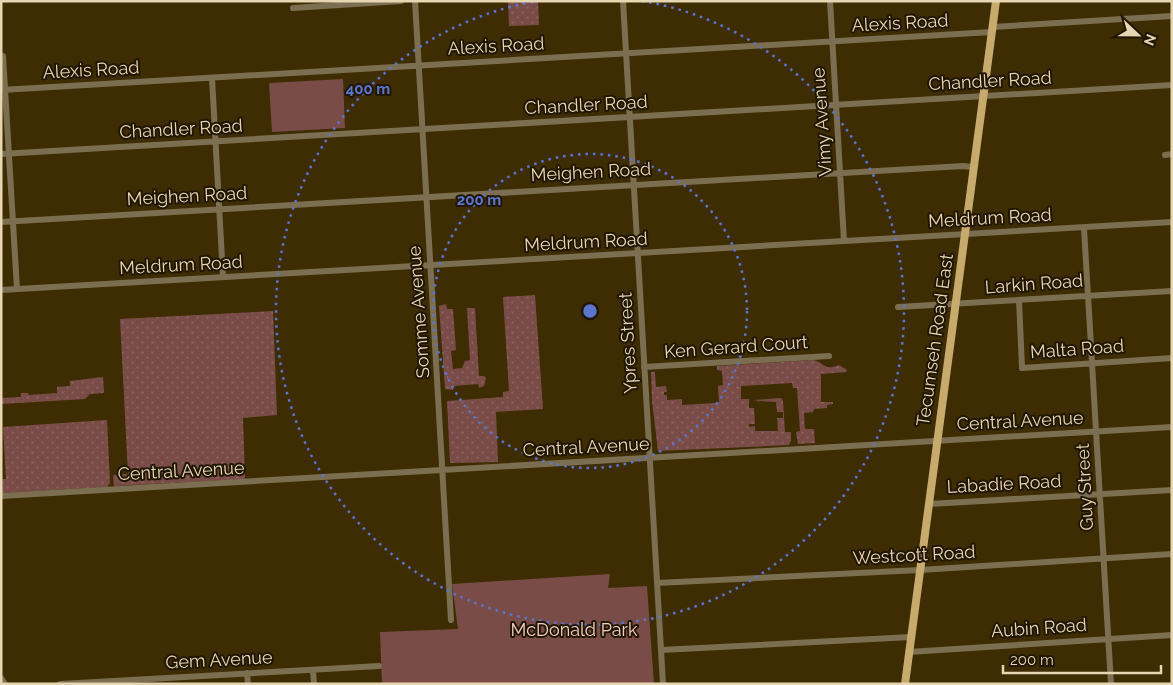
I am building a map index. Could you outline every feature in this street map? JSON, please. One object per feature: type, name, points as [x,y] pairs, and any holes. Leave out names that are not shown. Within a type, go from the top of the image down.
[{"type":"main road","name":"Tecumseh Road East","points":[[905,684],[996,1]]},
{"type":"street","points":[[293,8],[401,1]]},
{"type":"street","name":"Somme Avenue","points":[[415,1],[451,620]]},
{"type":"street","name":"Ypres Street","points":[[623,1],[663,684]]},
{"type":"street","name":"Vimy Avenue","points":[[830,1],[844,241]]},
{"type":"street","name":"Alexis Road","points":[[3,90],[832,42],[1172,16]]},
{"type":"street","points":[[3,56],[3,90],[17,289]]},
{"type":"street","points":[[212,78],[223,277]]},
{"type":"street","name":"Chandler Road","points":[[1,154],[1172,85]]},
{"type":"street","name":"Meighen Road","points":[[1,222],[963,166],[973,167]]},
{"type":"street","name":"Meldrum Road","points":[[1,290],[1172,222]]},
{"type":"street","name":"Guy Street","points":[[1084,228],[1112,684]]},
{"type":"street","name":"Larkin Road","points":[[898,307],[1172,290]]},
{"type":"street","name":"Malta Road","points":[[1018,300],[1022,368],[1172,358]]},
{"type":"street","name":"Ken Gerard Court","points":[[644,367],[829,356]]},
{"type":"street","name":"Central Avenue","points":[[1,496],[1172,427]]},
{"type":"street","name":"Labadie Road","points":[[928,504],[1172,490]]},
{"type":"street","name":"Westcott Road","points":[[657,583],[920,570],[1172,554]]},
{"type":"street","name":"Aubin Road","points":[[909,652],[1172,635]]},
{"type":"street","points":[[661,650],[911,637]]},
{"type":"street","name":"Gem Avenue","points":[[60,684],[134,682],[247,673],[379,666]]},
{"type":"street","points":[[313,670],[314,684]]},
{"type":"street","points":[[247,673],[248,684]]},
{"type":"street","points":[[1,678],[5,684]]},
{"type":"green space","points":[[508,1],[538,1],[539,25],[509,26]]},
{"type":"green space","points":[[343,79],[345,128],[272,132],[269,83]]},
{"type":"green space","points":[[535,295],[543,409],[496,412],[498,462],[450,463],[447,401],[503,397],[503,392],[509,391],[503,297]]},
{"type":"green space","points":[[446,304],[447,309],[453,309],[456,350],[451,351],[453,369],[462,368],[465,361],[470,360],[467,308],[475,308],[479,376],[486,378],[484,386],[479,388],[478,384],[454,386],[453,390],[445,389],[439,306]]},
{"type":"green space","points":[[273,311],[277,415],[243,418],[245,479],[114,486],[113,475],[128,474],[120,319]]},
{"type":"green space","points":[[814,360],[828,367],[839,365],[847,370],[846,372],[821,374],[821,402],[833,402],[833,404],[827,405],[827,408],[814,409],[813,412],[804,413],[805,429],[814,429],[815,443],[798,444],[796,432],[800,431],[797,388],[793,388],[792,383],[741,386],[741,399],[749,399],[749,408],[754,408],[755,424],[749,424],[749,427],[755,426],[755,431],[778,431],[777,418],[783,418],[783,412],[777,412],[776,402],[759,401],[758,403],[758,401],[754,400],[781,398],[783,401],[785,432],[791,432],[789,445],[658,451],[652,401],[651,372],[655,372],[656,387],[666,386],[667,392],[664,392],[664,395],[667,395],[667,400],[682,399],[682,405],[715,403],[719,402],[718,386],[723,385],[722,371],[717,370],[717,366]]},
{"type":"green space","points":[[103,377],[104,392],[90,394],[85,399],[1,404],[1,398],[21,397],[21,393],[28,393],[29,395],[57,393],[57,387],[70,386],[70,381]]},
{"type":"green space","points":[[107,420],[110,483],[107,487],[1,493],[1,479],[6,479],[3,427]]},
{"type":"green space","name":"McDonald Park","points":[[610,574],[608,588],[647,586],[654,684],[382,684],[380,632],[458,629],[452,584]]}]
